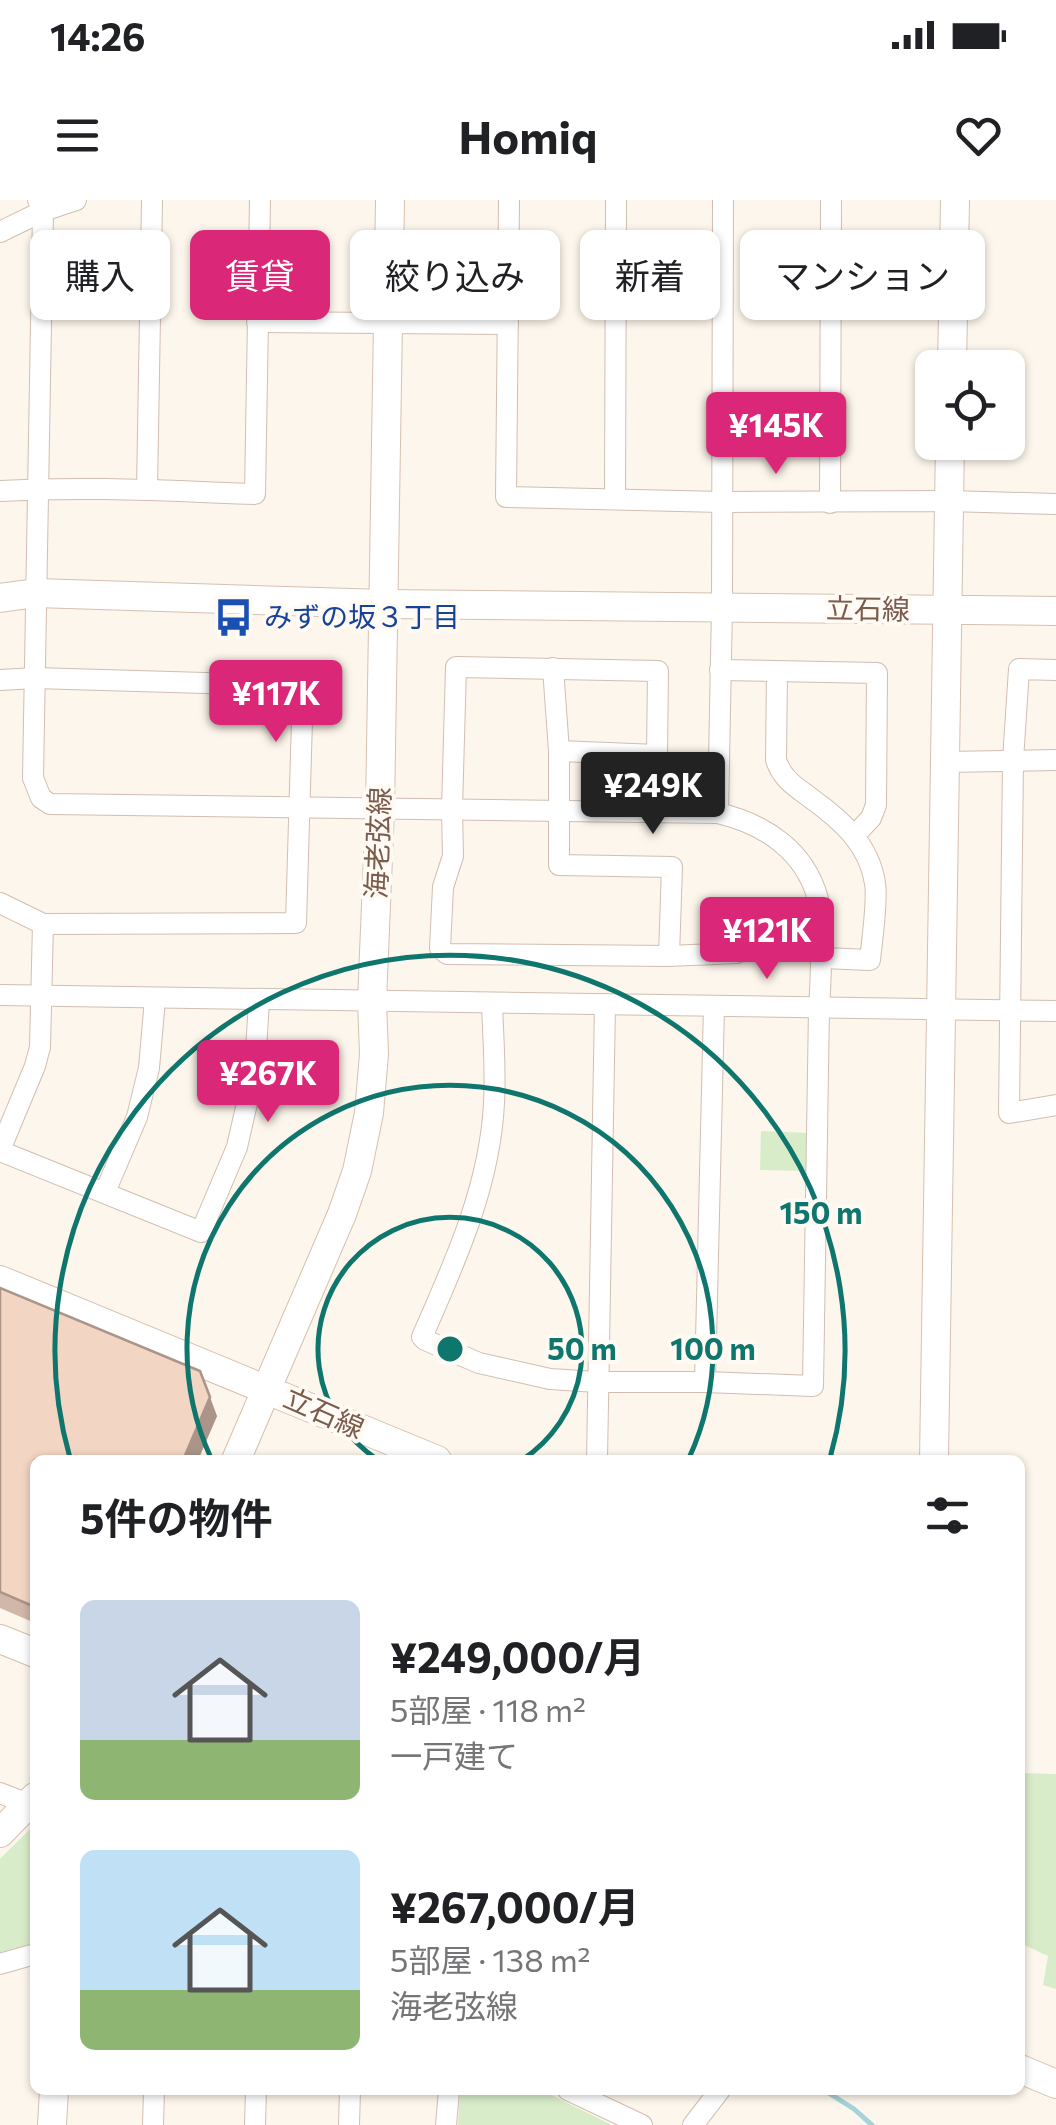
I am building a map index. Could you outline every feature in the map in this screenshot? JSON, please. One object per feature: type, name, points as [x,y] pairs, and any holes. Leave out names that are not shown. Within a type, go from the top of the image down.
[{"type":"street","points":[[0,232],[40,205],[76,200]]},
{"type":"street","points":[[147,490],[152,200]]},
{"type":"street","points":[[0,491],[255,494],[260,200]]},
{"type":"street","name":"海老弦線","points":[[238,1455],[342,1214],[357,1171],[368,1112],[380,810],[390,200]]},
{"type":"street","points":[[509,200],[506,497],[1056,504]]},
{"type":"street","points":[[615,499],[616,200]]},
{"type":"street","points":[[718,813],[723,200]]},
{"type":"street","points":[[830,503],[832,200]]},
{"type":"street","points":[[952,350],[955,200]]},
{"type":"street","points":[[40,205],[33,778],[41,798],[50,804],[718,813],[744,819],[772,834],[798,858],[819,901],[822,958],[813,1386],[550,1379],[479,1363],[422,1337],[467,1234],[484,1169],[494,1104],[492,1003]]},
{"type":"street","points":[[257,322],[508,324]]},
{"type":"street","points":[[950,460],[946,610],[1056,611]]},
{"type":"street","name":"立石線","points":[[0,598],[36,593],[383,604],[946,610],[934,1455]]},
{"type":"street","points":[[560,750],[657,754],[658,671],[456,668],[453,856],[442,887],[440,948],[447,954],[737,953]]},
{"type":"street","points":[[553,668],[560,750],[559,864],[563,873],[672,867],[669,956]]},
{"type":"street","points":[[1056,670],[1019,669],[1013,760],[1009,1112],[1056,1105]]},
{"type":"street","points":[[720,670],[878,673],[876,805],[872,818],[855,835]]},
{"type":"street","points":[[777,672],[779,770],[855,835],[876,884],[870,960],[822,958]]},
{"type":"street","points":[[0,680],[303,686],[296,924],[43,924],[0,903]]},
{"type":"street","points":[[945,762],[1056,760]]},
{"type":"street","points":[[43,924],[40,1047],[0,1151],[201,1232],[237,1146],[255,1068],[260,1000]]},
{"type":"street","points":[[0,995],[1056,1011]]},
{"type":"street","points":[[106,1192],[137,1117],[149,1068],[155,999]]},
{"type":"street","points":[[597,1455],[605,1004]]},
{"type":"street","points":[[705,1382],[714,1006]]},
{"type":"street","name":"立石線","points":[[0,1280],[425,1455]]},
{"type":"street","points":[[0,1640],[30,1651]]},
{"type":"street","points":[[0,1793],[30,1800]]},
{"type":"street","points":[[0,1833],[30,1802]]},
{"type":"street","points":[[0,1964],[30,1955]]},
{"type":"street","points":[[1025,2071],[1056,2084]]},
{"type":"street","points":[[52,2125],[54,2095]]},
{"type":"street","points":[[153,2125],[154,2095]]},
{"type":"street","points":[[255,2125],[256,2095]]},
{"type":"street","points":[[349,2125],[350,2095]]},
{"type":"street","points":[[446,2125],[448,2095]]},
{"type":"street","points":[[579,2095],[642,2125]]},
{"type":"street","points":[[693,2125],[716,2095]]},
{"type":"green space","points":[[761,1131],[807,1133],[807,1171],[760,1170]]},
{"type":"green space","points":[[1025,1773],[1056,1774],[1056,1989],[1043,1985],[1048,1956],[1025,1945]]},
{"type":"green space","points":[[30,1829],[30,1947],[0,1955],[0,1859]]},
{"type":"green space","points":[[460,2095],[551,2095],[612,2125],[458,2125]]},
{"type":"building","points":[[0,1288],[200,1371],[210,1397],[185,1455],[30,1455],[30,1605],[0,1592]]},
{"type":"waterway","points":[[832,2095],[872,2125]]},
{"type":"place","name":"みずの坂３丁目","points":[[234,617]]}]
